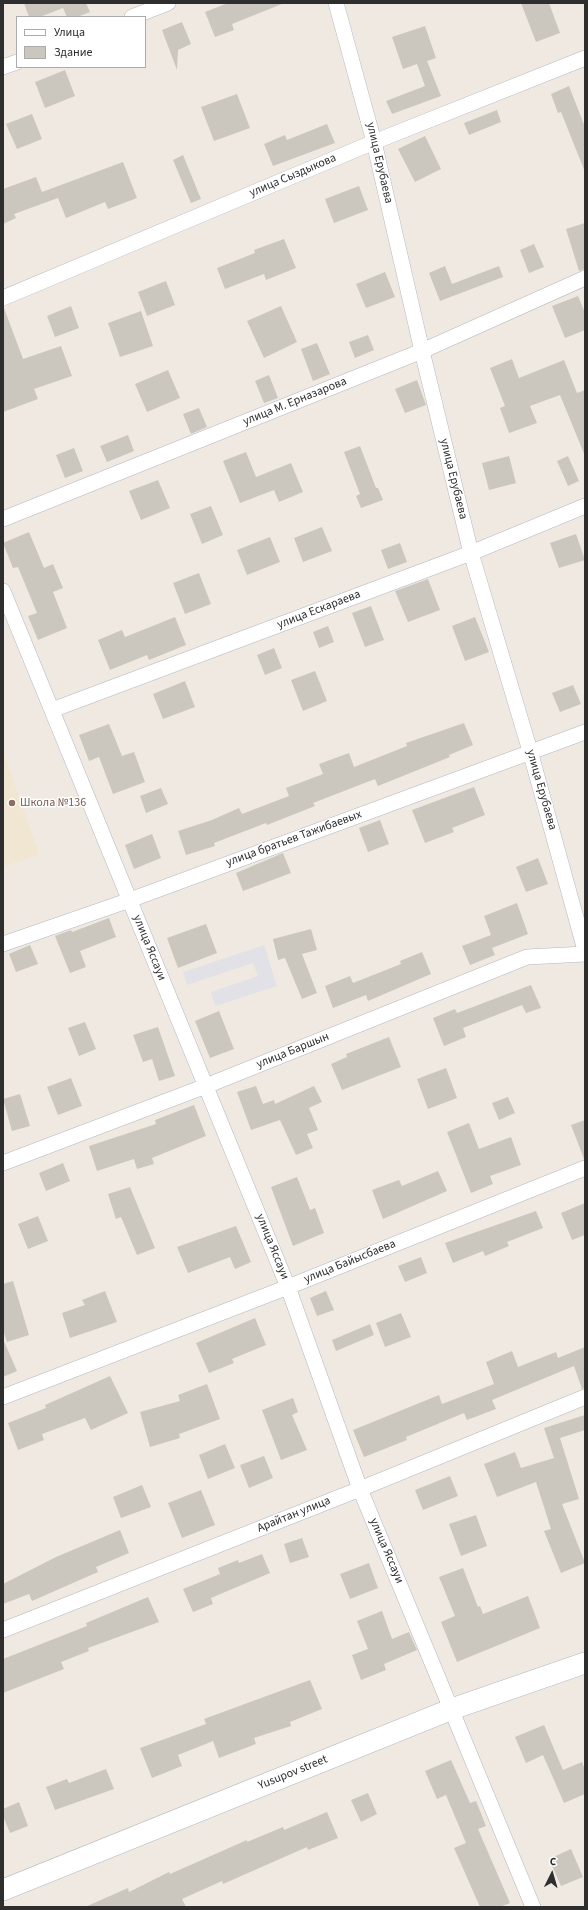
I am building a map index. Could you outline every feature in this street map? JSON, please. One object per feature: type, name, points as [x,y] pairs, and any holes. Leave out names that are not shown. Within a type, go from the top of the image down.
[{"type":"street","points":[[135,16],[168,3]]},
{"type":"street","name":"улица Ерубаева","points":[[336,3],[374,142],[422,351],[471,553],[530,751],[585,950]]},
{"type":"street","name":"улица Сыздыкова","points":[[3,298],[374,142],[585,58]]},
{"type":"street","points":[[3,67],[16,62]]},
{"type":"street","name":"улица М. Ерназарова","points":[[3,519],[422,351],[585,278]]},
{"type":"street","name":"улица Ескараева","points":[[52,710],[471,553],[585,506]]},
{"type":"street","name":"улица Яссауи","points":[[3,591],[288,1287],[360,1489],[533,1907]]},
{"type":"street","name":"улица братьев Тажибаевых","points":[[3,944],[130,900],[530,751],[585,732]]},
{"type":"street","name":"улица Баршын","points":[[3,1163],[206,1086],[527,957],[585,954]]},
{"type":"street","name":"улица Байысбаева","points":[[3,1397],[288,1287],[585,1168]]},
{"type":"street","name":"Арайтан улица","points":[[3,1630],[360,1489],[585,1397]]},
{"type":"street","name":"Yusupov street","points":[[3,1890],[452,1709],[585,1663]]},
{"type":"shaded area","name":"Школа №136","points":[[3,752],[39,854],[3,867]]},
{"type":"shaded area","points":[[264,945],[277,986],[215,1006],[211,992],[258,976],[253,963],[187,985],[183,972]]},
{"type":"building","points":[[24,3],[86,3],[90,12],[80,16],[67,16],[63,8],[43,16],[29,16]]},
{"type":"building","points":[[228,3],[282,4],[232,24],[234,30],[215,37],[205,12]]},
{"type":"building","points":[[521,3],[549,3],[560,33],[536,42]]},
{"type":"building","points":[[182,22],[191,44],[178,50],[177,70],[162,30]]},
{"type":"building","points":[[425,26],[436,58],[427,61],[441,96],[392,114],[386,101],[425,86],[417,64],[403,69],[392,37]]},
{"type":"building","points":[[65,70],[75,96],[45,108],[35,82]]},
{"type":"building","points":[[569,86],[585,127],[585,172],[561,112],[558,113],[551,94]]},
{"type":"building","points":[[237,94],[250,128],[214,141],[201,107]]},
{"type":"building","points":[[497,110],[501,122],[469,135],[464,123]]},
{"type":"building","points":[[32,114],[42,139],[17,149],[6,124]]},
{"type":"building","points":[[327,124],[335,143],[273,166],[264,144],[285,135],[287,140]]},
{"type":"building","points":[[425,136],[441,169],[415,182],[398,149]]},
{"type":"building","points":[[183,155],[201,199],[191,203],[173,160]]},
{"type":"building","points":[[123,162],[137,198],[108,209],[105,202],[66,218],[58,198],[14,214],[16,218],[3,224],[3,189],[36,177],[42,192]]},
{"type":"building","points":[[359,186],[368,210],[334,223],[325,199]]},
{"type":"building","points":[[585,223],[585,269],[579,271],[566,229]]},
{"type":"building","points":[[284,239],[296,268],[266,280],[264,274],[225,289],[217,268],[255,253],[254,250]]},
{"type":"building","points":[[534,244],[544,267],[529,273],[520,250]]},
{"type":"building","points":[[445,266],[452,284],[499,266],[503,277],[440,301],[429,273]]},
{"type":"building","points":[[385,272],[395,297],[366,308],[356,284]]},
{"type":"building","points":[[166,281],[175,305],[147,316],[138,292]]},
{"type":"building","points":[[578,296],[585,313],[585,330],[565,338],[552,306]]},
{"type":"building","points":[[71,306],[79,328],[55,337],[47,316]]},
{"type":"building","points":[[281,306],[297,342],[264,358],[247,321]]},
{"type":"building","points":[[4,308],[23,359],[61,346],[72,376],[34,389],[38,399],[3,412]]},
{"type":"building","points":[[141,311],[153,346],[120,357],[108,323]]},
{"type":"building","points":[[368,335],[374,350],[355,358],[349,342]]},
{"type":"building","points":[[317,343],[330,374],[313,381],[301,349]]},
{"type":"building","points":[[512,359],[519,378],[564,360],[577,393],[585,390],[585,456],[560,395],[530,406],[537,423],[509,433],[500,408],[505,406],[490,368]]},
{"type":"building","points":[[168,370],[180,398],[147,412],[135,384]]},
{"type":"building","points":[[269,375],[278,398],[264,403],[255,381]]},
{"type":"building","points":[[417,380],[426,405],[405,413],[395,389]]},
{"type":"building","points":[[199,408],[207,427],[191,434],[183,414]]},
{"type":"building","points":[[128,435],[134,451],[107,462],[100,446]]},
{"type":"building","points":[[360,446],[376,488],[378,488],[383,500],[361,508],[356,496],[360,494],[344,452]]},
{"type":"building","points":[[74,448],[83,471],[65,478],[56,455]]},
{"type":"building","points":[[246,452],[256,477],[291,463],[303,492],[279,502],[274,490],[240,503],[223,461]]},
{"type":"building","points":[[509,456],[516,483],[489,490],[482,463]]},
{"type":"building","points":[[568,456],[579,481],[568,486],[557,461]]},
{"type":"building","points":[[158,480],[170,508],[141,520],[129,491]]},
{"type":"building","points":[[211,506],[223,535],[202,544],[190,514]]},
{"type":"building","points":[[322,527],[332,551],[303,562],[294,538]]},
{"type":"building","points":[[29,532],[44,568],[53,564],[63,588],[53,592],[67,628],[38,640],[28,616],[37,613],[18,567],[13,568],[3,543]]},
{"type":"building","points":[[576,534],[585,560],[559,568],[550,543]]},
{"type":"building","points":[[270,537],[280,562],[247,575],[237,550]]},
{"type":"building","points":[[400,543],[407,562],[388,569],[381,550]]},
{"type":"building","points":[[199,573],[211,604],[185,614],[173,583]]},
{"type":"building","points":[[428,579],[440,610],[408,622],[395,591]]},
{"type":"building","points":[[371,606],[384,640],[365,647],[352,613]]},
{"type":"building","points":[[175,617],[186,645],[149,660],[147,655],[110,670],[98,640],[122,630],[125,637]]},
{"type":"building","points":[[475,617],[489,652],[465,661],[452,626]]},
{"type":"building","points":[[328,626],[334,642],[319,648],[313,632]]},
{"type":"building","points":[[274,648],[282,668],[265,675],[257,655]]},
{"type":"building","points":[[315,671],[327,701],[303,711],[291,680]]},
{"type":"building","points":[[185,681],[195,707],[163,719],[153,694]]},
{"type":"building","points":[[573,685],[581,704],[560,712],[552,693]]},
{"type":"building","points":[[464,723],[473,745],[449,755],[450,757],[378,786],[375,779],[313,803],[315,806],[267,825],[266,823],[214,843],[215,846],[186,855],[178,831],[212,820],[239,808],[242,814],[289,796],[286,788],[323,774],[319,764],[349,753],[354,767],[407,746],[406,743]]},
{"type":"building","points":[[109,724],[122,756],[134,752],[145,782],[113,794],[99,757],[89,761],[79,735]]},
{"type":"building","points":[[474,787],[485,815],[452,828],[454,832],[425,843],[412,810]]},
{"type":"building","points":[[161,788],[168,804],[146,813],[140,796]]},
{"type":"building","points":[[380,820],[389,844],[368,852],[359,828]]},
{"type":"building","points":[[152,834],[161,858],[134,869],[125,845]]},
{"type":"building","points":[[283,853],[291,873],[243,891],[236,873]]},
{"type":"building","points":[[538,858],[548,884],[526,892],[516,867]]},
{"type":"building","points":[[517,903],[528,934],[492,948],[495,955],[470,965],[462,946],[491,935],[484,916]]},
{"type":"building","points":[[109,918],[116,937],[80,951],[86,967],[70,973],[55,936],[71,930],[72,932]]},
{"type":"building","points":[[206,924],[217,953],[178,968],[167,938]]},
{"type":"building","points":[[311,929],[317,950],[302,954],[317,993],[302,999],[285,958],[278,960],[273,939]]},
{"type":"building","points":[[30,945],[38,964],[16,972],[9,954]]},
{"type":"building","points":[[422,952],[431,974],[368,1001],[366,995],[333,1008],[325,986],[350,976],[353,983],[401,964],[400,961]]},
{"type":"building","points":[[531,985],[541,1008],[526,1013],[522,1005],[463,1028],[466,1037],[444,1046],[433,1018],[455,1009],[457,1013]]},
{"type":"building","points":[[219,1011],[234,1049],[210,1058],[195,1021]]},
{"type":"building","points":[[85,1022],[96,1049],[79,1056],[68,1028]]},
{"type":"building","points":[[158,1027],[175,1076],[159,1081],[152,1059],[143,1062],[133,1035]]},
{"type":"building","points":[[389,1037],[401,1067],[342,1090],[331,1064],[347,1057],[346,1054]]},
{"type":"building","points":[[446,1068],[457,1098],[428,1109],[417,1079]]},
{"type":"building","points":[[71,1078],[82,1106],[58,1115],[47,1087]]},
{"type":"building","points":[[256,1086],[263,1104],[274,1100],[275,1104],[314,1086],[322,1102],[309,1108],[318,1130],[307,1134],[313,1148],[296,1155],[280,1120],[251,1130],[237,1092]]},
{"type":"building","points":[[20,1094],[30,1126],[12,1131],[3,1099]]},
{"type":"building","points":[[508,1097],[515,1113],[499,1120],[492,1103]]},
{"type":"building","points":[[194,1105],[206,1136],[152,1158],[154,1164],[137,1169],[134,1159],[97,1171],[89,1146],[156,1124],[155,1120]]},
{"type":"building","points":[[585,1120],[585,1159],[584,1159],[571,1125]]},
{"type":"building","points":[[469,1123],[479,1149],[511,1137],[521,1165],[490,1176],[493,1184],[471,1193],[447,1132]]},
{"type":"building","points":[[63,1163],[70,1181],[46,1191],[39,1173]]},
{"type":"building","points":[[438,1171],[447,1191],[383,1219],[372,1190],[399,1180],[402,1186]]},
{"type":"building","points":[[297,1177],[310,1210],[315,1208],[324,1233],[293,1246],[271,1187]]},
{"type":"building","points":[[130,1187],[155,1248],[137,1255],[121,1217],[116,1219],[108,1194]]},
{"type":"building","points":[[585,1203],[585,1235],[572,1240],[561,1213]]},
{"type":"building","points":[[536,1211],[543,1228],[507,1242],[509,1246],[485,1256],[483,1251],[453,1263],[445,1243]]},
{"type":"building","points":[[38,1216],[48,1241],[28,1249],[18,1224]]},
{"type":"building","points":[[236,1226],[251,1262],[235,1269],[230,1257],[188,1273],[177,1247]]},
{"type":"building","points":[[421,1257],[427,1273],[405,1282],[398,1266]]},
{"type":"building","points":[[13,1281],[29,1335],[7,1342],[3,1330],[3,1284]]},
{"type":"building","points":[[105,1291],[117,1322],[70,1338],[62,1313],[85,1305],[82,1300]]},
{"type":"building","points":[[326,1291],[334,1310],[317,1316],[310,1298]]},
{"type":"building","points":[[401,1313],[411,1337],[385,1347],[376,1323]]},
{"type":"building","points":[[255,1318],[266,1345],[232,1359],[234,1363],[209,1373],[196,1343]]},
{"type":"building","points":[[370,1324],[374,1335],[336,1351],[332,1340]]},
{"type":"building","points":[[3,1339],[17,1371],[3,1377]]},
{"type":"building","points":[[585,1347],[585,1388],[582,1389],[574,1366],[492,1400],[496,1409],[467,1420],[464,1413],[406,1437],[407,1440],[364,1457],[353,1430],[439,1395],[442,1404],[494,1384],[486,1362],[512,1351],[518,1367],[556,1352],[558,1358]]},
{"type":"building","points":[[110,1376],[128,1413],[91,1430],[85,1418],[42,1434],[44,1440],[18,1450],[8,1423],[46,1408],[45,1405]]},
{"type":"building","points":[[207,1384],[220,1419],[179,1434],[180,1438],[150,1447],[140,1412],[180,1401],[178,1395]]},
{"type":"building","points":[[293,1398],[298,1412],[292,1415],[307,1450],[281,1460],[262,1410]]},
{"type":"building","points":[[585,1415],[585,1430],[560,1438],[579,1499],[562,1504],[585,1563],[561,1573],[544,1531],[551,1529],[536,1482],[497,1497],[484,1464],[515,1452],[521,1468],[554,1458],[544,1428]]},
{"type":"building","points":[[225,1444],[235,1468],[208,1479],[199,1455]]},
{"type":"building","points":[[264,1456],[273,1478],[249,1488],[240,1465]]},
{"type":"building","points":[[450,1476],[458,1496],[423,1510],[415,1490]]},
{"type":"building","points":[[142,1485],[151,1507],[121,1518],[113,1497]]},
{"type":"building","points":[[201,1490],[215,1525],[182,1538],[168,1503]]},
{"type":"building","points":[[476,1515],[487,1546],[461,1556],[449,1524]]},
{"type":"building","points":[[120,1530],[129,1553],[96,1567],[98,1572],[32,1601],[29,1594],[3,1604],[3,1584],[56,1557]]},
{"type":"building","points":[[302,1538],[309,1557],[290,1563],[284,1544]]},
{"type":"building","points":[[262,1554],[270,1573],[211,1598],[213,1604],[193,1612],[183,1589],[220,1574],[218,1568],[238,1560],[239,1563]]},
{"type":"building","points":[[369,1563],[378,1588],[350,1599],[340,1574]]},
{"type":"building","points":[[463,1568],[478,1607],[480,1606],[483,1614],[528,1596],[540,1628],[457,1662],[441,1622],[455,1616],[439,1577]]},
{"type":"building","points":[[148,1597],[159,1622],[88,1648],[89,1651],[61,1662],[64,1669],[3,1693],[3,1659],[87,1626],[86,1623]]},
{"type":"building","points":[[382,1611],[392,1639],[409,1632],[417,1650],[384,1664],[386,1670],[361,1680],[352,1655],[368,1649],[357,1621]]},
{"type":"building","points":[[310,1680],[322,1709],[290,1722],[291,1726],[254,1738],[256,1744],[219,1758],[213,1741],[178,1755],[182,1766],[152,1778],[140,1748],[206,1724],[204,1719]]},
{"type":"building","points":[[544,1725],[563,1770],[582,1762],[585,1770],[585,1794],[564,1803],[543,1755],[526,1763],[515,1737]]},
{"type":"building","points":[[451,1760],[470,1803],[476,1801],[486,1826],[478,1829],[510,1903],[500,1907],[480,1907],[454,1848],[466,1843],[446,1795],[437,1799],[425,1771]]},
{"type":"building","points":[[106,1769],[114,1789],[55,1810],[46,1787],[67,1779],[69,1783]]},
{"type":"building","points":[[368,1793],[377,1814],[361,1822],[351,1800]]},
{"type":"building","points":[[19,1802],[28,1826],[10,1833],[3,1816],[3,1809]]},
{"type":"building","points":[[327,1812],[338,1838],[308,1850],[307,1847],[223,1884],[222,1881],[182,1899],[186,1907],[85,1907],[128,1888],[129,1892],[169,1872],[170,1874],[247,1840],[247,1842],[283,1827],[284,1830]]},
{"type":"building","points":[[571,1849],[583,1877],[561,1886],[549,1859]]},
{"type":"place","name":"Школа №136","points":[[12,803]]}]
